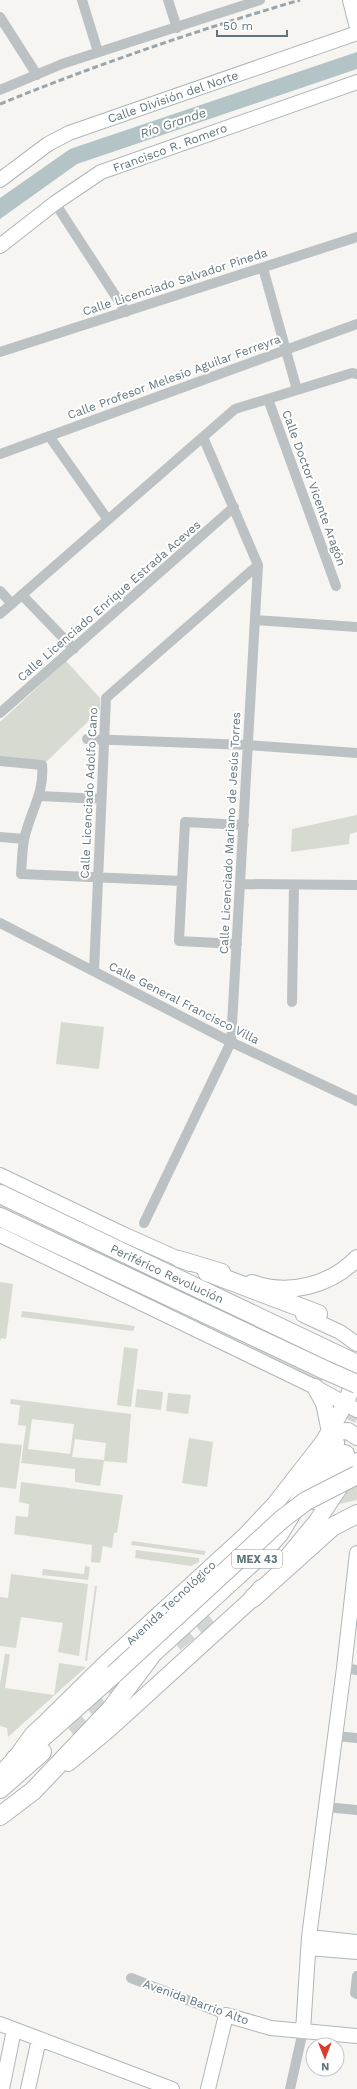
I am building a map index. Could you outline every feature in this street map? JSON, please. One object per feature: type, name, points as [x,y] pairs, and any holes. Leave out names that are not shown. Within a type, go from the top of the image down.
[{"type":"highway","name":"Periférico Revolución","points":[[0,1194],[357,1364]]},
{"type":"highway","name":"Periférico Revolución","points":[[0,1217],[357,1384]]},
{"type":"highway","points":[[207,1272],[318,1314]]},
{"type":"highway","name":"MEX 43","points":[[209,1616],[290,1536],[342,1448]]},
{"type":"highway","name":"MEX 43","points":[[0,1816],[33,1791],[111,1709],[153,1653],[259,1556],[279,1534],[342,1448]]},
{"type":"highway","points":[[15,1759],[42,1738],[114,1674],[281,1520],[306,1501],[357,1475]]},
{"type":"highway","points":[[253,1598],[332,1527],[357,1514]]},
{"type":"highway","points":[[0,1790],[68,1728]]},
{"type":"main road","points":[[351,0],[357,24]]},
{"type":"main road","name":"Calle División del Norte","points":[[0,180],[48,144],[69,133],[357,33]]},
{"type":"main road","name":"Francisco R. Romero","points":[[0,246],[55,204],[101,172],[357,82]]},
{"type":"main road","points":[[0,1175],[123,1234],[340,1332],[357,1344]]},
{"type":"main road","points":[[0,1235],[315,1387],[351,1407]]},
{"type":"main road","points":[[179,1259],[258,1285],[283,1289],[301,1288],[319,1284],[357,1258]]},
{"type":"main road","name":"Avenida Tecnológico","points":[[33,1791],[109,1730],[253,1598],[317,1521],[342,1448],[357,1375]]},
{"type":"main road","points":[[315,1387],[324,1403],[342,1448]]},
{"type":"main road","points":[[342,1448],[348,1431],[357,1436]]},
{"type":"main road","name":"Avenida Tecnológico","points":[[0,1774],[15,1759],[33,1734],[104,1665],[245,1536],[307,1464],[342,1448]]},
{"type":"main road","points":[[303,2031],[309,1943],[335,1736],[351,1669],[357,1553]]},
{"type":"main road","points":[[309,1943],[357,1942]]},
{"type":"main road","points":[[309,1943],[357,1952]]},
{"type":"main road","points":[[208,2089],[226,2015]]},
{"type":"main road","name":"Avenida Barrio Alto","points":[[226,2015],[271,2028],[357,2036]]},
{"type":"main road","points":[[0,2024],[165,2088]]},
{"type":"main road","points":[[2,2089],[14,2030]]},
{"type":"main road","points":[[28,2089],[38,2039]]},
{"type":"street","points":[[82,0],[98,52]]},
{"type":"street","points":[[168,0],[177,28]]},
{"type":"street","points":[[0,90],[98,52],[177,28],[260,0]]},
{"type":"street","points":[[0,17],[37,75]]},
{"type":"street","points":[[55,204],[126,312]]},
{"type":"street","name":"Calle Licenciado Salvador Pineda","points":[[0,352],[357,237]]},
{"type":"street","points":[[262,268],[297,390]]},
{"type":"street","name":"Calle Profesor Melesio Aguilar Ferreyra","points":[[0,454],[357,324]]},
{"type":"street","points":[[0,614],[234,409],[352,373],[357,374]]},
{"type":"street","name":"Calle Doctor Vicente Aragón","points":[[268,399],[336,586]]},
{"type":"street","points":[[49,436],[108,520]]},
{"type":"street","name":"Calle Licenciado Mariano de Jesús Torres","points":[[144,1223],[231,1042],[258,564],[203,437]]},
{"type":"street","name":"Calle Licenciado Enrique Estrada Aceves","points":[[0,713],[234,508]]},
{"type":"street","name":"Calle Licenciado Adolfo Cano","points":[[94,971],[106,698],[258,564]]},
{"type":"street","points":[[0,591],[12,604]]},
{"type":"street","points":[[22,595],[74,649]]},
{"type":"street","points":[[255,620],[357,627]]},
{"type":"street","points":[[87,739],[104,738],[248,745],[357,753]]},
{"type":"street","points":[[0,761],[42,765],[44,778],[40,796],[24,839],[21,874],[182,881]]},
{"type":"street","points":[[40,796],[101,799]]},
{"type":"street","points":[[237,944],[179,941],[185,822],[244,825]]},
{"type":"street","points":[[0,838],[24,839]]},
{"type":"street","points":[[241,884],[357,885]]},
{"type":"street","points":[[292,1002],[294,885]]},
{"type":"street","name":"Calle General Francisco Villa","points":[[0,923],[231,1042],[357,1102]]},
{"type":"street","points":[[335,1736],[357,1738]]},
{"type":"street","points":[[326,1807],[357,1810]]},
{"type":"street","points":[[356,1993],[357,1976]]},
{"type":"street","name":"Avenida Barrio Alto","points":[[131,1978],[226,2015]]},
{"type":"street","points":[[290,2089],[303,2031]]},
{"type":"shaded area","points":[[66,661],[100,698],[100,710],[46,762],[0,759],[0,722]]},
{"type":"shaded area","points":[[357,815],[357,832],[350,834],[349,844],[291,852],[292,829]]},
{"type":"shaded area","points":[[61,1022],[104,1027],[99,1069],[56,1064]]},
{"type":"shaded area","points":[[0,1201],[339,1364],[337,1369],[0,1208]]},
{"type":"shaded area","points":[[0,1222],[324,1380],[320,1381],[0,1229]]},
{"type":"shaded area","points":[[0,1282],[13,1284],[6,1339],[1,1338],[0,1342]]},
{"type":"shaded area","points":[[22,1311],[135,1326],[133,1331],[21,1317]]},
{"type":"shaded area","points":[[124,1347],[138,1349],[131,1407],[117,1405]]},
{"type":"shaded area","points":[[137,1389],[163,1392],[161,1410],[135,1407]]},
{"type":"shaded area","points":[[168,1393],[191,1395],[188,1414],[166,1411]]},
{"type":"shaded area","points":[[11,1399],[131,1414],[127,1463],[104,1461],[100,1486],[75,1482],[75,1469],[21,1463],[26,1426],[18,1425],[20,1405],[10,1404]],"holes":[[[32,1419],[74,1424],[70,1454],[28,1449]],[[75,1439],[106,1443],[104,1460],[72,1457]]]},
{"type":"shaded area","points":[[189,1438],[213,1442],[207,1487],[182,1483]]},
{"type":"shaded area","points":[[0,1443],[22,1445],[16,1489],[0,1487]]},
{"type":"shaded area","points":[[357,1468],[357,1500],[335,1505]]},
{"type":"shaded area","points":[[21,1482],[123,1495],[117,1533],[114,1533],[112,1548],[103,1546],[100,1563],[91,1562],[92,1545],[14,1534],[16,1516],[28,1517],[29,1504],[19,1502]]},
{"type":"shaded area","points":[[132,1541],[205,1551],[205,1555],[131,1545]]},
{"type":"shaded area","points":[[136,1550],[199,1558],[199,1562],[191,1566],[135,1558]]},
{"type":"shaded area","points":[[85,1566],[90,1567],[88,1580],[42,1575],[43,1569],[84,1574]]},
{"type":"shaded area","points":[[11,1574],[88,1584],[79,1656],[58,1652],[63,1623],[21,1617],[16,1648],[0,1646],[0,1597],[8,1598]]},
{"type":"shaded area","points":[[95,1586],[97,1586],[87,1661],[85,1661]]},
{"type":"shaded area","points":[[5,1654],[10,1654],[5,1688],[54,1695],[59,1663],[86,1667],[8,1737],[7,1728],[0,1726],[0,1684]]},
{"type":"water","name":"Río Grande","points":[[357,52],[357,69],[77,164],[0,219],[0,198],[70,149]]},
{"type":"tunnel","points":[[335,1443],[357,1399]]},
{"type":"tunnel","points":[[175,1643],[209,1616]]},
{"type":"tunnel","points":[[68,1728],[130,1679]]},
{"type":"railway","points":[[0,104],[148,48],[300,0]]}]
